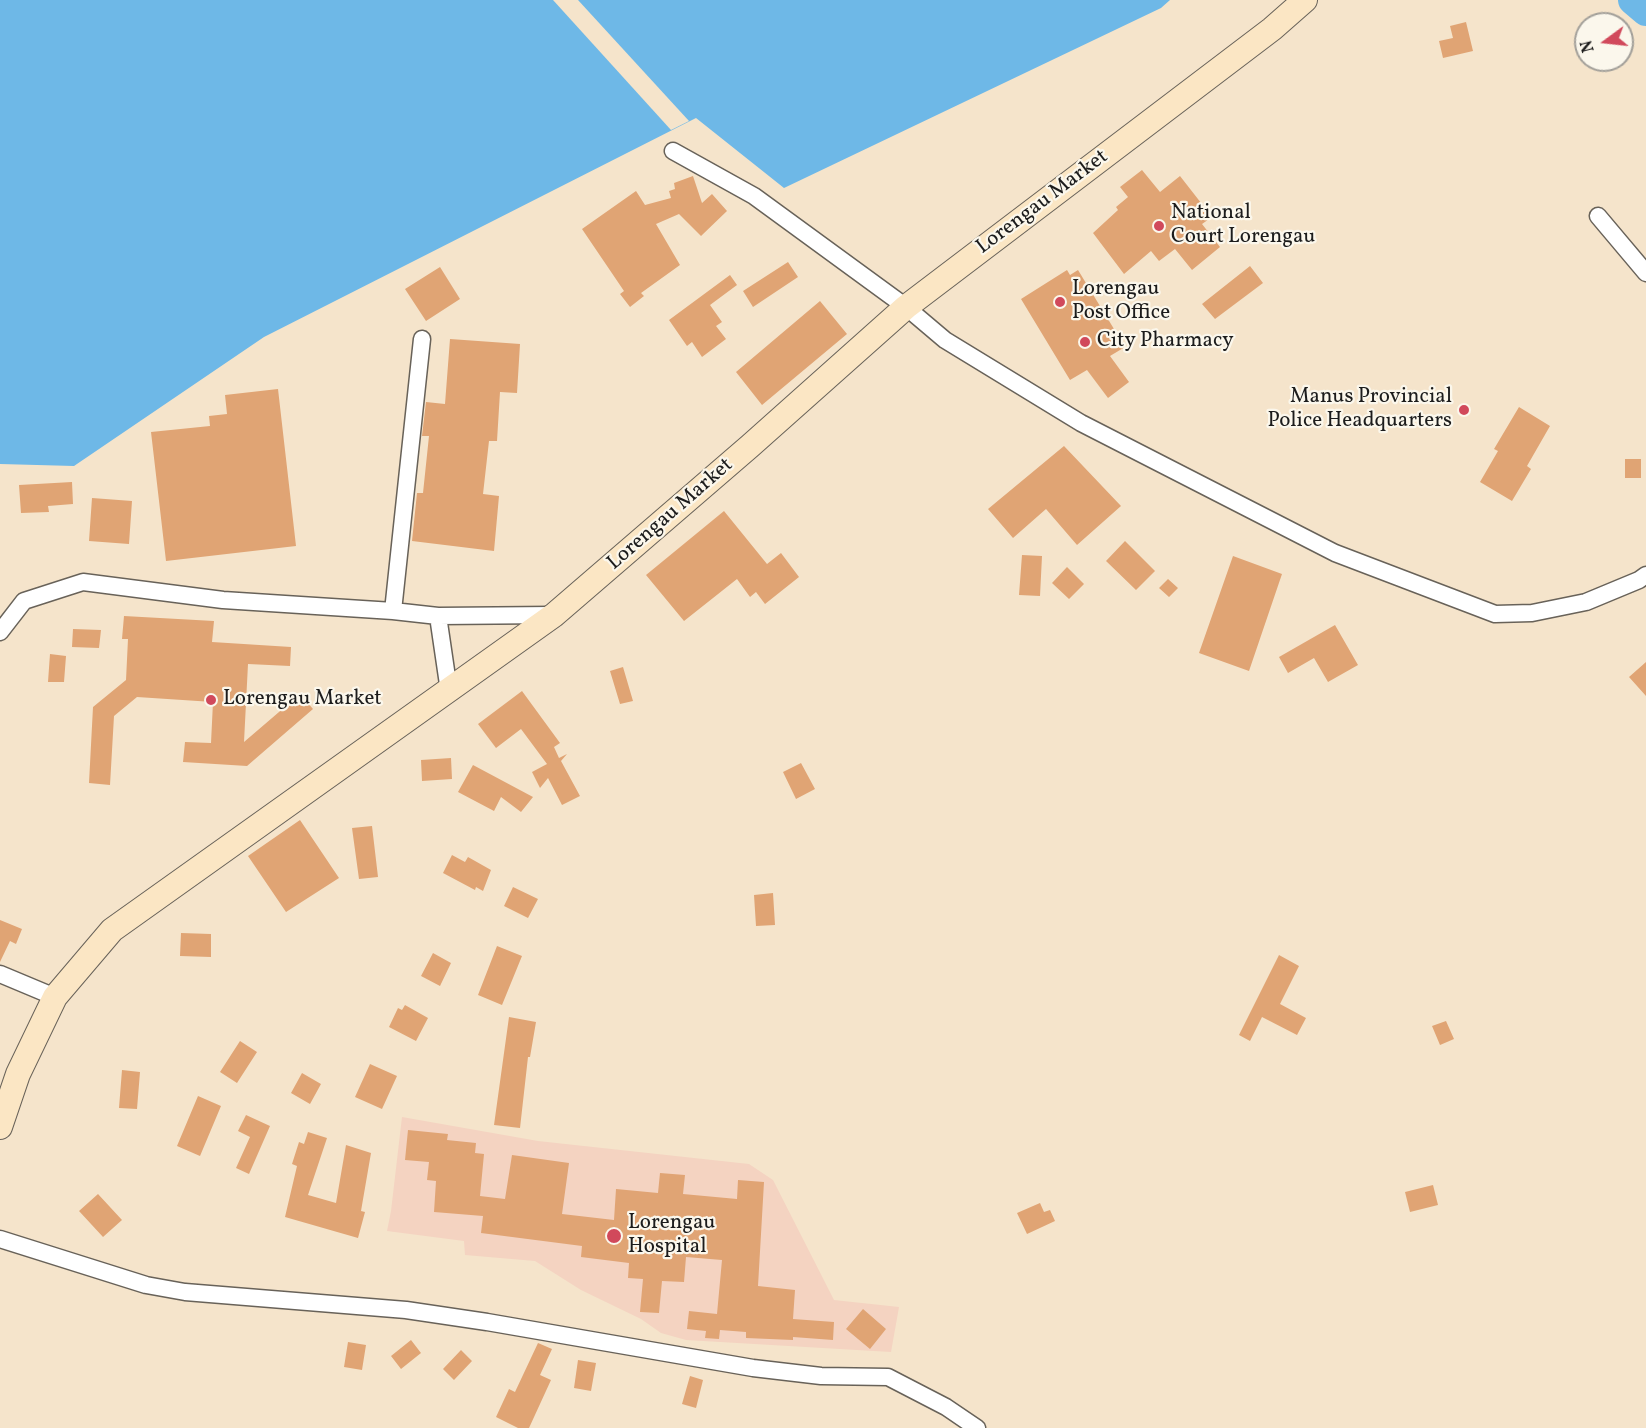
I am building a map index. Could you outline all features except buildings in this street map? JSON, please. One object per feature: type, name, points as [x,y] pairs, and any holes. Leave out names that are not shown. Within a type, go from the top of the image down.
[{"type":"main road","name":"Lorengau Market","points":[[0,1127],[18,1074],[55,997],[112,930],[554,615],[906,308],[1272,29],[1305,0]]},
{"type":"street","points":[[673,152],[754,196],[906,308],[945,340],[1081,423],[1335,553],[1495,614],[1532,612],[1586,602],[1646,575]]},
{"type":"street","points":[[1598,216],[1646,273]]},
{"type":"street","points":[[393,611],[422,339]]},
{"type":"street","points":[[0,632],[6,615],[24,601],[83,582],[223,600],[438,616],[554,615]]},
{"type":"street","points":[[438,616],[449,691]]},
{"type":"street","points":[[0,974],[55,997]]},
{"type":"street","points":[[0,1239],[146,1285],[185,1292],[406,1310],[753,1368],[821,1376],[888,1377],[946,1407],[977,1428]]},
{"type":"shaded area","name":"Lorengau Hospital","points":[[402,1117],[538,1141],[749,1164],[773,1180],[834,1300],[899,1307],[891,1352],[686,1340],[661,1333],[641,1319],[581,1290],[535,1261],[465,1255],[464,1241],[387,1231]]},
{"type":"water","points":[[0,0],[1170,0],[1161,8],[784,188],[696,118],[264,337],[74,466],[0,464]]},
{"type":"pier","points":[[553,0],[578,0],[689,121],[671,130]]},
{"type":"waterway","points":[[1633,0],[1646,11]]},
{"type":"place","name":"National Court Lorengau","points":[[1159,226]]},
{"type":"place","name":"Lorengau Post Office","points":[[1060,302]]},
{"type":"place","name":"City Pharmacy","points":[[1085,342]]},
{"type":"place","name":"Manus Provincial Police Headquarters","points":[[1464,410]]},
{"type":"place","name":"Lorengau Market","points":[[211,700]]},
{"type":"place","name":"Lorengau Hospital","points":[[614,1236]]}]
